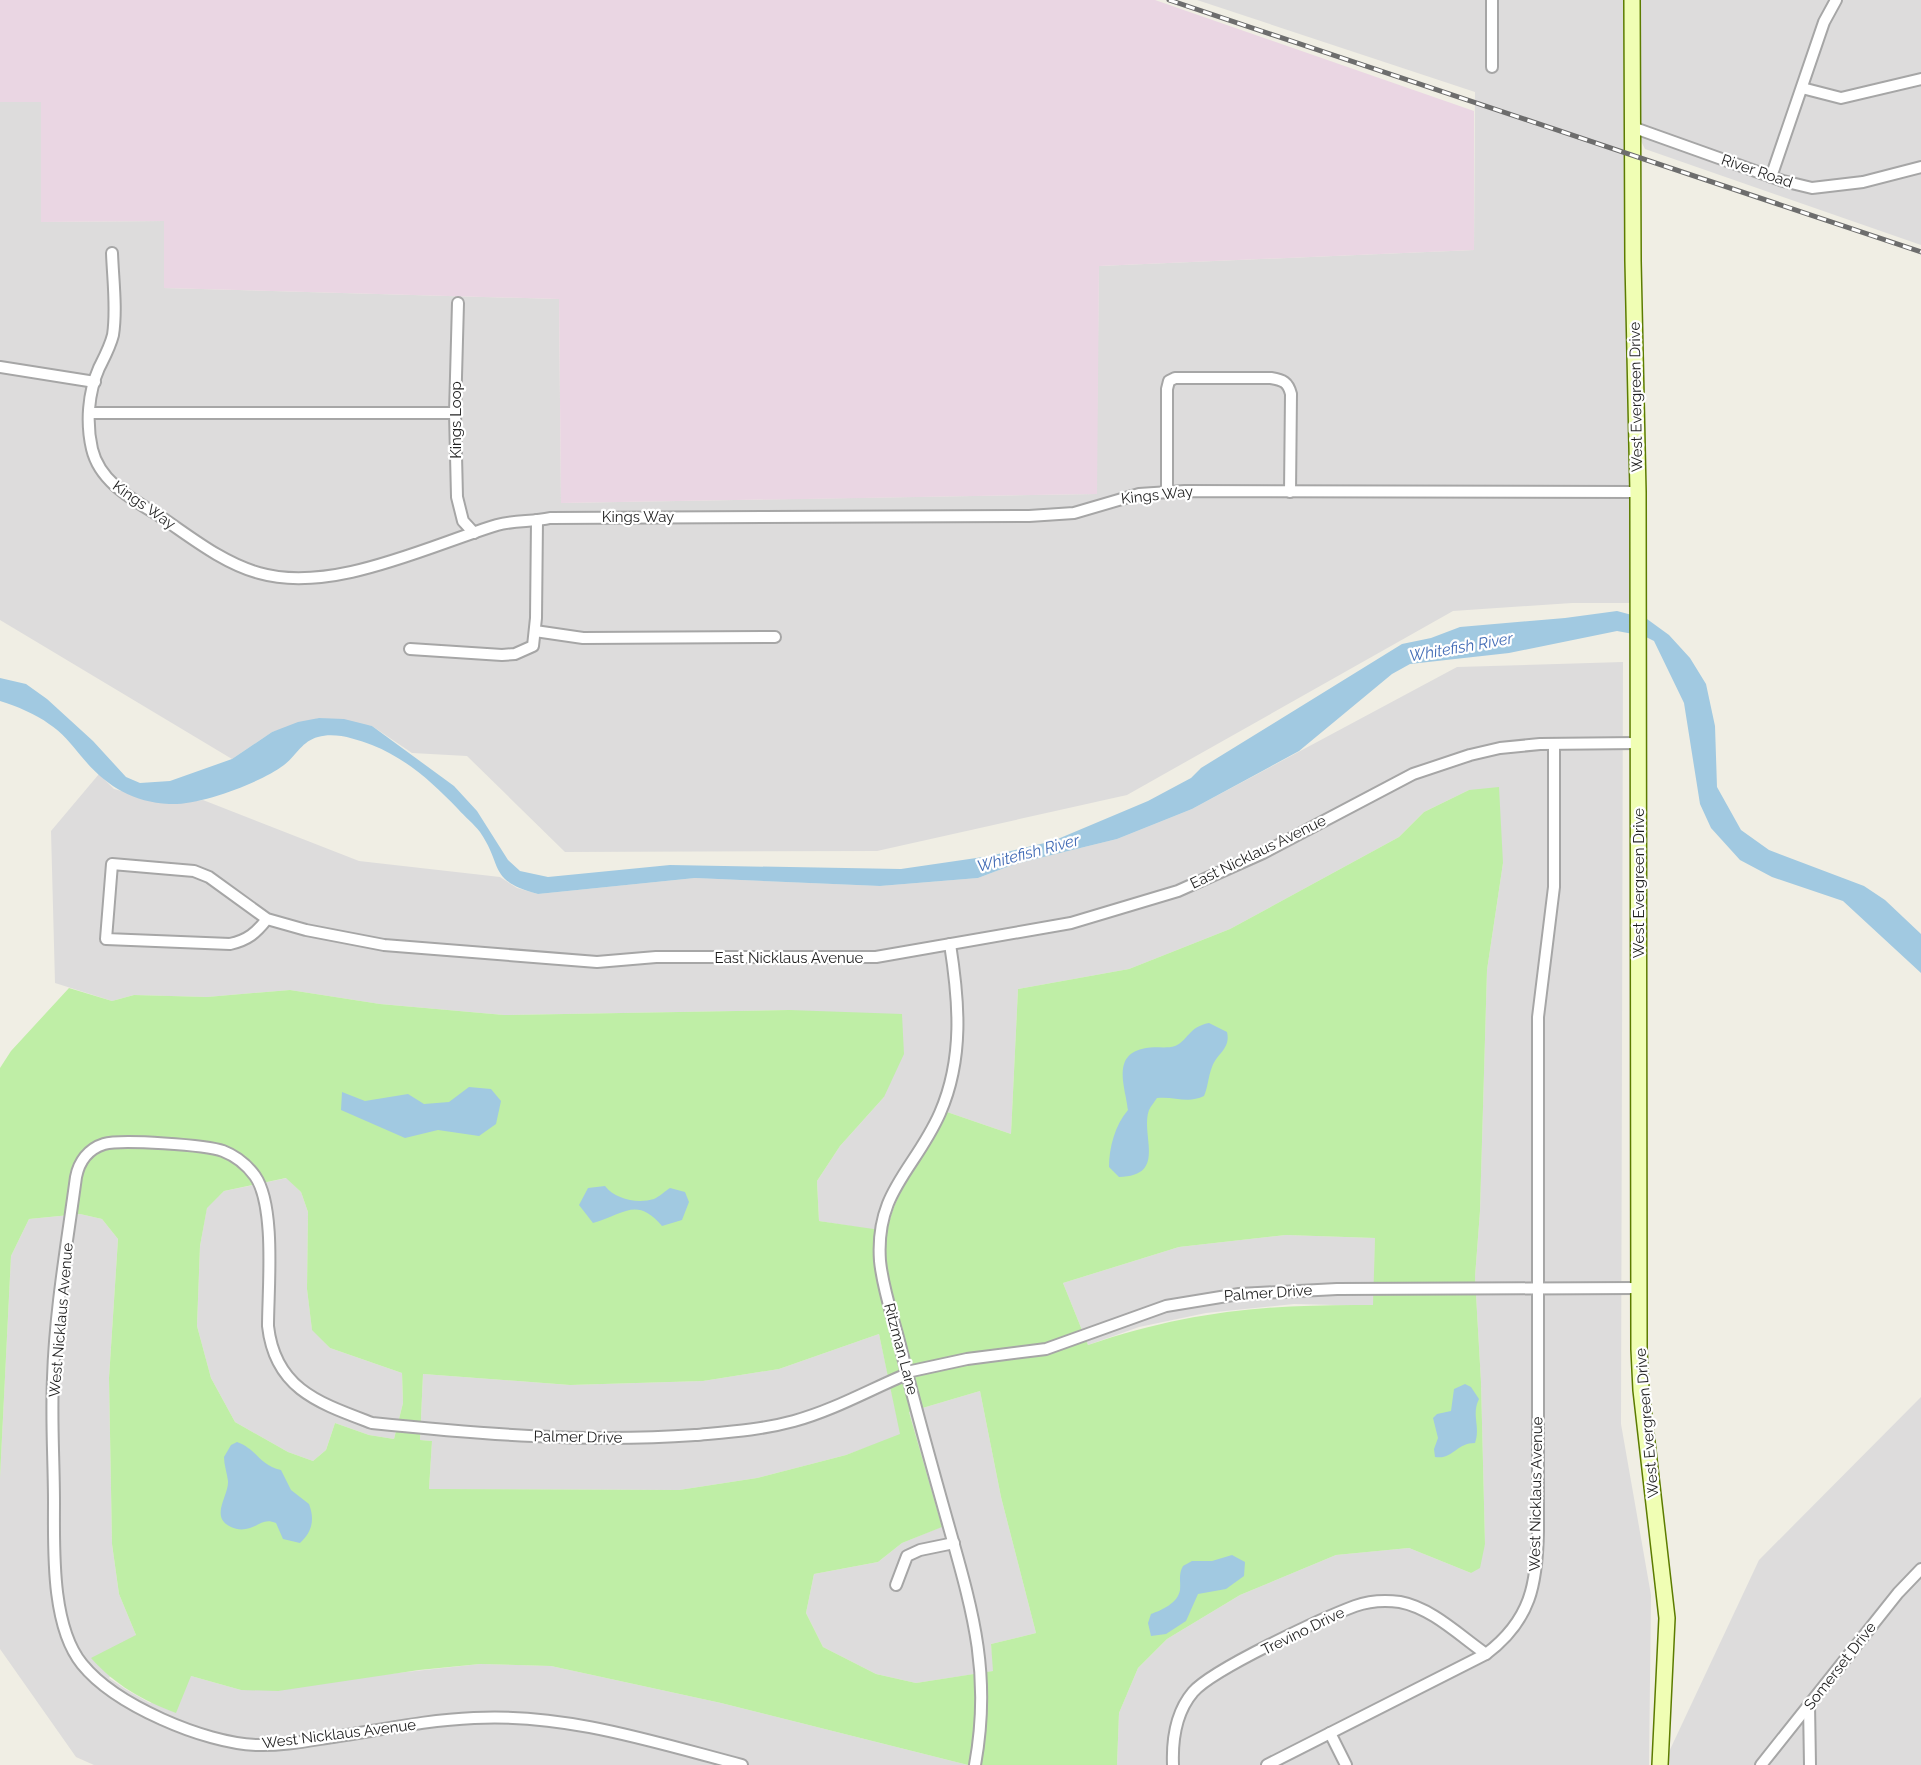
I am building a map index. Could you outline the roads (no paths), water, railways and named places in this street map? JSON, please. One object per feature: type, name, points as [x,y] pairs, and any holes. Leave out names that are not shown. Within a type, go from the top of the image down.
[{"type":"street","points":[[1492,0],[1492,67]]},
{"type":"street","name":"West Evergreen Drive","points":[[1632,0],[1638,492],[1639,1288],[1641,1389],[1667,1618],[1660,1765]]},
{"type":"street","points":[[1771,177],[1824,22],[1836,0]]},
{"type":"street","points":[[1802,88],[1841,98],[1921,79]]},
{"type":"street","name":"River Road","points":[[1632,127],[1802,186],[1828,187],[1921,167]]},
{"type":"street","points":[[112,253],[113,334],[94,382],[89,413],[455,414]]},
{"type":"street","name":"Kings Loop","points":[[458,303],[455,414],[458,506],[463,521],[474,532]]},
{"type":"street","points":[[0,367],[94,382]]},
{"type":"street","points":[[1167,492],[1167,389],[1169,381],[1186,378],[1271,378],[1282,380],[1288,385],[1291,394],[1290,492]]},
{"type":"street","name":"Kings Way","points":[[89,413],[94,456],[102,472],[115,486],[222,557],[262,574],[295,577],[353,570],[413,555],[474,532],[512,522],[550,518],[1029,516],[1074,513],[1128,496],[1167,492],[1638,492]]},
{"type":"street","points":[[410,649],[514,654],[533,646],[537,520]]},
{"type":"street","points":[[535,631],[583,638],[614,639],[775,637]]},
{"type":"street","name":"East Nicklaus Avenue","points":[[267,920],[255,934],[244,941],[230,944],[106,939],[112,864],[194,871],[209,877],[267,920],[384,945],[597,962],[656,957],[852,959],[876,957],[1071,923],[1157,898],[1221,874],[1420,771],[1500,748],[1554,744],[1638,743]]},
{"type":"street","points":[[1536,1288],[1538,1017],[1554,887],[1554,744]]},
{"type":"street","name":"Ritzman Lane","points":[[950,944],[958,1017],[953,1073],[939,1114],[891,1193],[884,1211],[880,1240],[885,1291],[972,1611],[980,1656],[982,1713],[975,1765]]},
{"type":"street","name":"West Nicklaus Avenue","points":[[270,1347],[267,1209],[260,1185],[251,1170],[232,1155],[210,1148],[118,1142],[104,1144],[82,1160],[76,1178],[53,1377],[54,1559],[58,1600],[66,1631],[81,1663],[111,1691],[142,1711],[236,1743],[273,1745],[443,1720],[506,1718],[596,1728],[742,1765]]},
{"type":"street","name":"West Nicklaus Avenue","points":[[1267,1765],[1486,1654],[1510,1632],[1520,1618],[1534,1586],[1537,1568],[1536,1288]]},
{"type":"street","name":"Palmer Drive","points":[[270,1347],[280,1369],[294,1386],[344,1412],[372,1423],[557,1438],[676,1436],[765,1428],[817,1414],[907,1373],[967,1359],[1046,1348],[1143,1312],[1202,1299],[1276,1291],[1328,1289],[1639,1288]]},
{"type":"street","points":[[896,1585],[901,1568],[908,1556],[935,1546],[954,1543]]},
{"type":"street","name":"Somerset Drive","points":[[1761,1765],[1891,1601],[1921,1569]]},
{"type":"street","name":"Trevino Drive","points":[[1173,1765],[1177,1722],[1184,1705],[1200,1685],[1241,1661],[1355,1606],[1382,1601],[1417,1607],[1486,1654]]},
{"type":"street","points":[[1809,1704],[1810,1765]]},
{"type":"street","points":[[1330,1733],[1340,1748],[1346,1765]]},
{"type":"water","name":"Whitefish River","points":[[1617,611],[1647,619],[1669,635],[1690,658],[1706,684],[1715,726],[1717,787],[1741,830],[1769,850],[1864,886],[1885,900],[1921,934],[1921,973],[1843,901],[1772,877],[1740,860],[1711,828],[1700,804],[1684,703],[1654,641],[1644,636],[1617,631],[1509,653],[1410,664],[1392,674],[1299,751],[1192,809],[1117,839],[1015,864],[978,878],[880,886],[695,878],[538,894],[522,889],[504,877],[480,832],[429,781],[397,757],[366,743],[338,736],[318,737],[303,745],[284,765],[245,786],[182,804],[155,803],[131,796],[109,783],[54,727],[32,714],[0,701],[0,678],[26,684],[47,699],[93,741],[126,777],[140,783],[170,781],[232,759],[272,732],[298,722],[319,718],[344,719],[372,726],[454,786],[477,811],[508,860],[520,871],[548,877],[670,865],[901,869],[990,856],[1053,841],[1148,801],[1191,778],[1201,768],[1402,644],[1431,638],[1460,627]]},
{"type":"water","points":[[1209,1023],[1227,1032],[1228,1038],[1225,1047],[1214,1062],[1204,1096],[1187,1100],[1157,1098],[1149,1110],[1147,1120],[1148,1162],[1143,1170],[1134,1175],[1119,1177],[1109,1167],[1109,1160],[1116,1130],[1128,1110],[1123,1073],[1128,1057],[1135,1051],[1146,1048],[1175,1046],[1192,1031]]},
{"type":"water","points":[[469,1087],[491,1089],[501,1101],[496,1124],[479,1136],[438,1130],[405,1138],[341,1110],[342,1092],[365,1101],[408,1094],[424,1104],[449,1102]]},
{"type":"water","points":[[605,1186],[620,1197],[641,1201],[654,1199],[670,1188],[685,1192],[689,1202],[682,1220],[662,1226],[653,1217],[637,1209],[593,1223],[579,1205],[588,1188]]},
{"type":"water","points":[[1465,1384],[1471,1387],[1479,1399],[1476,1410],[1477,1437],[1475,1443],[1463,1446],[1446,1456],[1435,1457],[1434,1449],[1438,1438],[1433,1418],[1437,1414],[1451,1411],[1454,1389]]},
{"type":"water","points":[[237,1442],[274,1468],[281,1470],[291,1490],[309,1504],[312,1515],[311,1525],[307,1535],[300,1543],[283,1539],[276,1523],[265,1522],[250,1528],[236,1529],[221,1518],[228,1487],[224,1457],[231,1445]]},
{"type":"water","points":[[1232,1555],[1245,1562],[1244,1576],[1226,1589],[1198,1594],[1186,1621],[1166,1634],[1151,1636],[1148,1623],[1151,1614],[1173,1602],[1179,1595],[1183,1566],[1192,1561],[1212,1561]]},
{"type":"railway","points":[[1169,0],[1921,252]]}]
